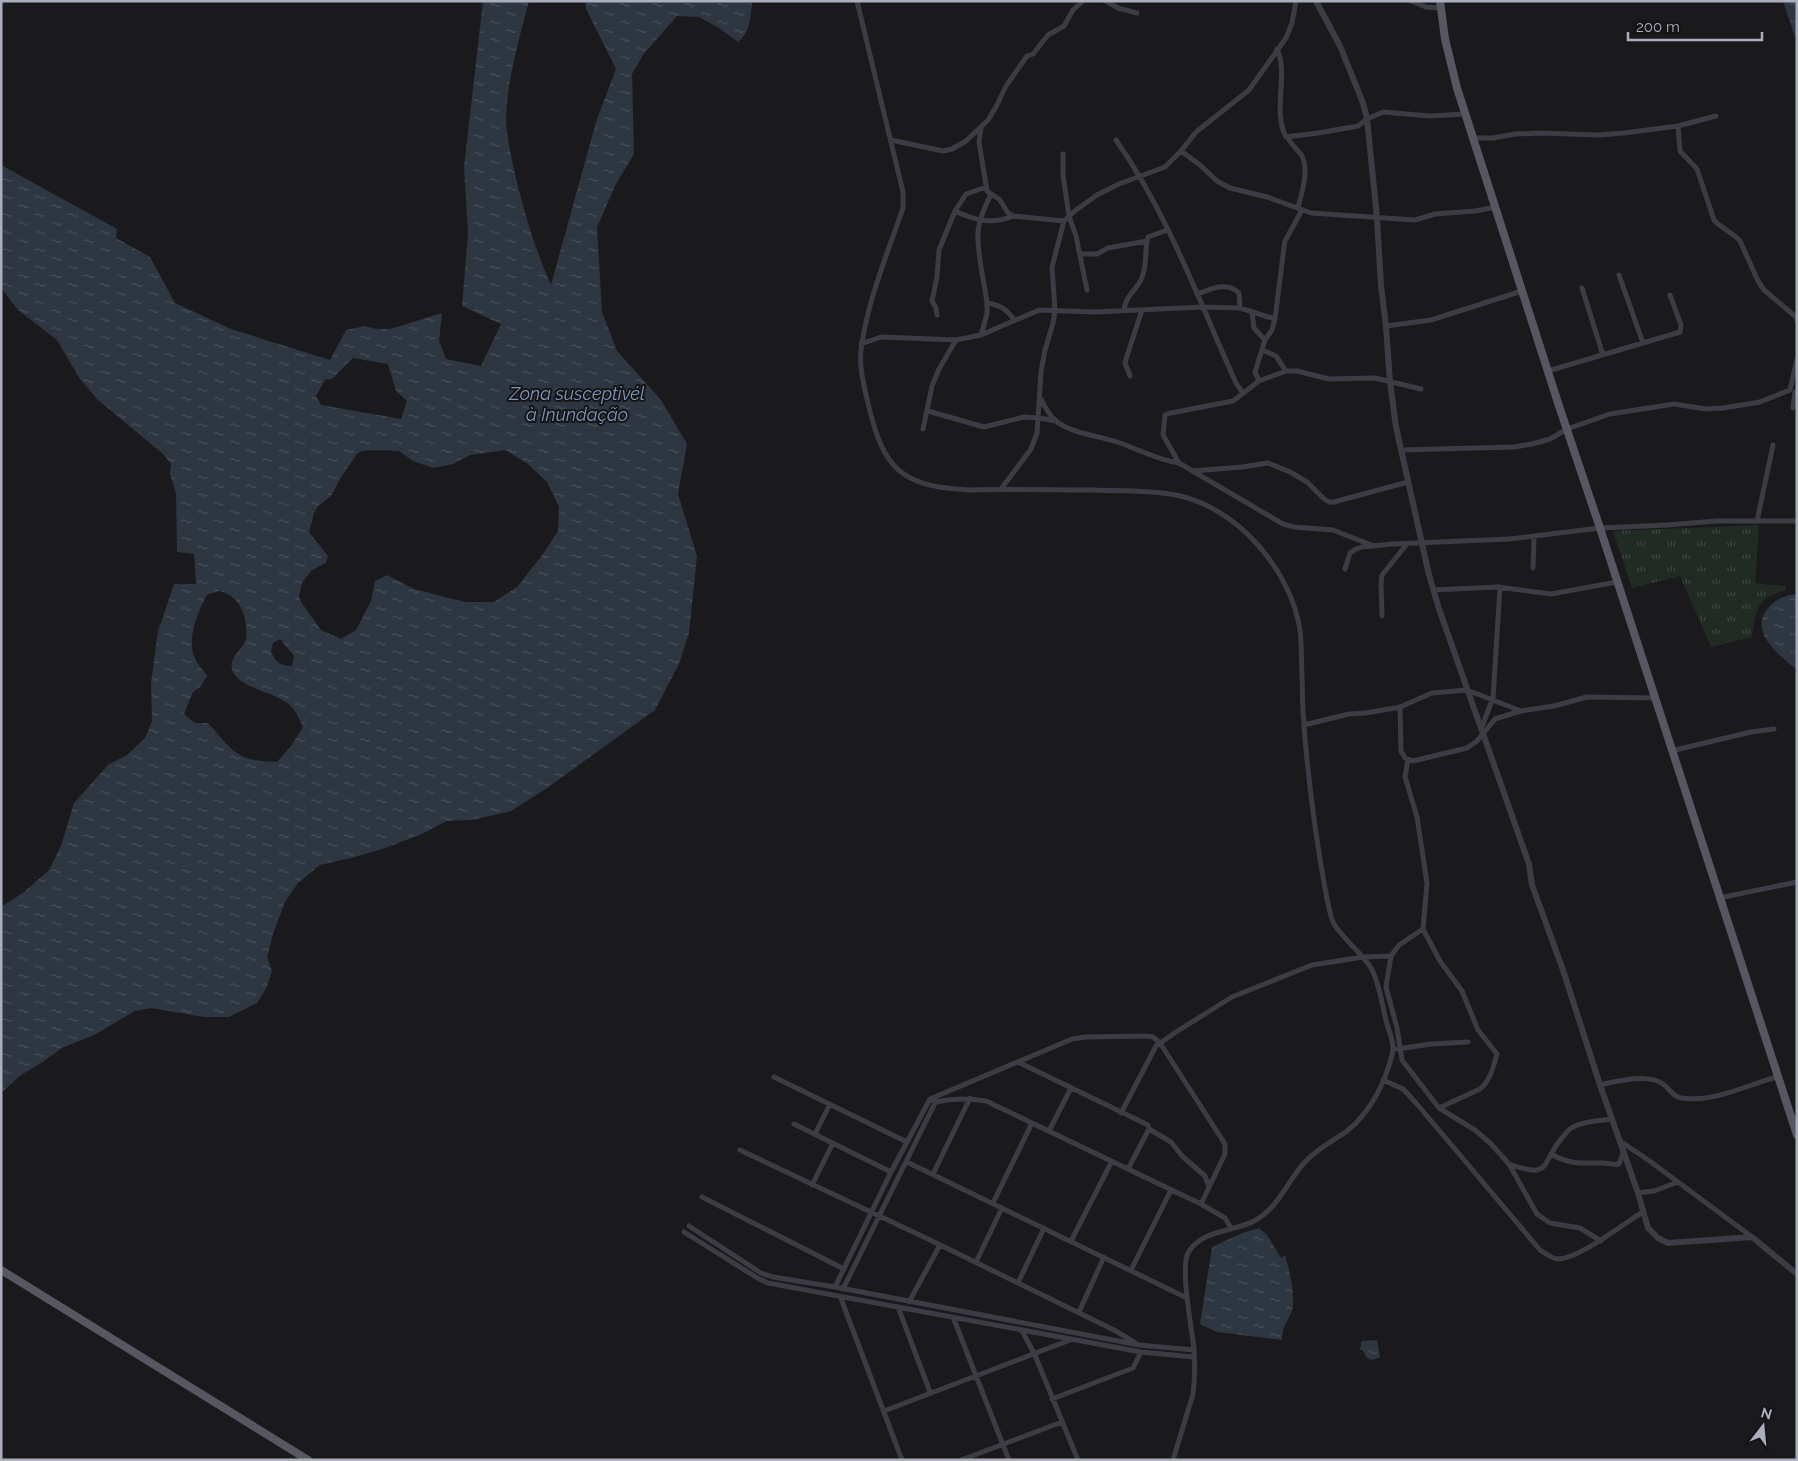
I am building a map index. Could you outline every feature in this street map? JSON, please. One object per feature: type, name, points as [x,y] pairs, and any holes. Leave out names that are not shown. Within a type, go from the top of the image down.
[{"type":"main road","points":[[1440,5],[1447,48],[1466,114],[1797,1136]]},
{"type":"main road","points":[[1,1270],[308,1460]]},
{"type":"street","points":[[857,1],[903,192],[903,208],[866,318],[860,359],[872,421],[878,440],[892,464],[899,471],[926,485],[943,489],[1136,491],[1175,495],[1208,506],[1242,529],[1259,545],[1286,589],[1296,615],[1301,644],[1304,725],[1322,869],[1330,915],[1336,927],[1363,957],[1375,976],[1402,1060],[1440,1108],[1484,1136],[1509,1164],[1534,1209],[1544,1219],[1550,1223],[1580,1228],[1602,1240]]},
{"type":"street","points":[[891,140],[943,151],[952,149],[966,141],[981,127],[996,107],[1006,86],[1027,56],[1033,54],[1048,35],[1064,26],[1073,10],[1083,1]]},
{"type":"street","points":[[1106,1],[1118,8],[1137,13]]},
{"type":"street","points":[[1001,489],[1031,449],[1037,433],[1041,372],[1045,350],[1054,323],[1052,267],[1064,221],[1097,195],[1119,184],[1165,167],[1202,127],[1249,90],[1290,30],[1296,1]]},
{"type":"street","points":[[1316,1],[1340,46],[1367,119],[1377,218],[1380,286],[1386,326],[1390,382],[1400,450],[1433,590],[1529,864],[1532,885],[1563,970],[1648,1228],[1658,1238],[1668,1243],[1752,1237]]},
{"type":"street","points":[[1410,1],[1426,7],[1440,5]]},
{"type":"street","points":[[1259,381],[1255,372],[1265,340],[1272,330],[1275,319],[1285,240],[1300,208],[1304,186],[1302,159],[1284,134],[1280,109],[1281,62],[1277,50]]},
{"type":"street","points":[[1288,137],[1358,126],[1367,119],[1383,112],[1430,116],[1466,114]]},
{"type":"street","points":[[1474,138],[1540,133],[1598,135],[1678,126],[1716,116]]},
{"type":"street","points":[[1678,126],[1680,151],[1696,168],[1714,220],[1736,236],[1761,286],[1796,317],[1797,321]]},
{"type":"street","points":[[981,127],[979,142],[986,187],[991,194],[1000,200],[1012,216]]},
{"type":"street","points":[[1116,140],[1154,202],[1204,306],[1230,370],[1243,393]]},
{"type":"street","points":[[1181,151],[1217,181],[1230,188],[1325,215],[1415,220],[1435,214],[1496,208]]},
{"type":"street","points":[[1063,154],[1063,175],[1069,216],[1088,290]]},
{"type":"street","points":[[937,315],[932,301],[937,277],[939,250],[955,211],[966,194],[986,187]]},
{"type":"street","points":[[981,335],[987,314],[987,303],[979,254],[978,231],[991,194]]},
{"type":"street","points":[[955,211],[980,221],[1005,219],[1012,216],[1064,221]]},
{"type":"street","points":[[1124,310],[1127,297],[1135,290],[1144,270],[1148,251],[1148,237],[1167,230]]},
{"type":"street","points":[[1080,254],[1097,254],[1108,248],[1147,241]]},
{"type":"street","points":[[1619,275],[1643,344]]},
{"type":"street","points":[[1197,294],[1220,287],[1231,287],[1240,293],[1240,308]]},
{"type":"street","points":[[1582,288],[1603,355]]},
{"type":"street","points":[[1386,326],[1431,320],[1522,291]]},
{"type":"street","points":[[1548,371],[1680,332],[1681,326],[1670,295]]},
{"type":"street","points":[[987,303],[996,304],[1003,308],[1014,320]]},
{"type":"street","points":[[862,344],[881,337],[956,340],[981,335],[1040,310],[1095,312],[1204,306],[1240,308],[1275,319]]},
{"type":"street","points":[[1130,376],[1125,364],[1142,310]]},
{"type":"street","points":[[1252,313],[1254,328],[1265,340]]},
{"type":"street","points":[[923,429],[932,386],[939,368],[956,340]]},
{"type":"street","points":[[1262,350],[1276,356],[1286,371]]},
{"type":"street","points":[[1793,408],[1797,359]]},
{"type":"street","points":[[1179,463],[1163,435],[1165,415],[1171,412],[1233,402],[1259,381],[1286,371],[1297,370],[1329,379],[1371,378],[1421,389]]},
{"type":"street","points":[[1400,450],[1514,447],[1547,440],[1567,429],[1610,414],[1679,404],[1706,409],[1755,403],[1794,391]]},
{"type":"street","points":[[1040,397],[1046,409],[1057,422]]},
{"type":"street","points":[[928,411],[984,426],[1024,417],[1057,422],[1072,429],[1119,443],[1166,461],[1179,463],[1282,524],[1294,527],[1333,530],[1375,546]]},
{"type":"street","points":[[1757,521],[1773,445]]},
{"type":"street","points":[[1192,471],[1268,463],[1290,472],[1307,482],[1329,502],[1408,482]]},
{"type":"street","points":[[1345,569],[1350,553],[1356,549],[1375,546],[1534,537],[1600,528],[1717,521],[1797,521]]},
{"type":"street","points":[[1533,568],[1534,537]]},
{"type":"street","points":[[1382,616],[1380,584],[1382,575],[1407,544]]},
{"type":"street","points":[[1433,590],[1500,587],[1551,594],[1617,582]]},
{"type":"street","points":[[1400,707],[1401,751],[1402,755],[1408,760],[1421,760],[1466,748],[1477,741],[1493,698],[1500,587]]},
{"type":"street","points":[[1304,725],[1349,714],[1400,707],[1432,693],[1467,690],[1493,698],[1521,710]]},
{"type":"street","points":[[1482,731],[1495,719],[1521,710],[1554,706],[1587,697],[1654,698]]},
{"type":"street","points":[[1671,751],[1751,732],[1774,729]]},
{"type":"street","points":[[1408,760],[1405,777],[1417,817],[1427,883],[1423,930],[1440,961],[1462,991],[1478,1030],[1496,1054],[1490,1076],[1485,1085],[1440,1108]]},
{"type":"street","points":[[1719,898],[1797,882]]},
{"type":"street","points":[[1173,1460],[1192,1394],[1194,1350],[1187,1298],[1186,1264],[1188,1252],[1202,1239],[1217,1232],[1246,1225],[1267,1212],[1282,1197],[1306,1161],[1317,1151],[1348,1130],[1368,1109],[1397,1049],[1397,1028],[1386,987],[1391,956],[1399,945],[1423,930]]},
{"type":"street","points":[[1121,1113],[1156,1046],[1232,997],[1312,965],[1363,957],[1391,956]]},
{"type":"street","points":[[835,1287],[891,1172],[930,1099],[1080,1038],[1146,1036],[1153,1037],[1160,1043],[1225,1144],[1225,1154],[1201,1204]]},
{"type":"street","points":[[1397,1049],[1431,1044],[1468,1042]]},
{"type":"street","points":[[1018,1062],[1148,1125],[1149,1129],[1172,1142],[1182,1156],[1205,1176],[1209,1187]]},
{"type":"street","points":[[1600,1084],[1631,1079],[1646,1079],[1662,1083],[1673,1095],[1678,1097],[1705,1098],[1778,1076]]},
{"type":"street","points":[[774,1077],[907,1142]]},
{"type":"street","points":[[1383,1080],[1402,1089],[1416,1103],[1540,1250],[1549,1256],[1557,1259],[1568,1257],[1602,1240],[1643,1212]]},
{"type":"street","points":[[1049,1131],[1071,1088]]},
{"type":"street","points":[[843,1289],[938,1096]]},
{"type":"street","points":[[930,1099],[936,1102],[970,1098],[986,1101],[1201,1204],[1225,1218],[1231,1228]]},
{"type":"street","points":[[933,1174],[970,1098]]},
{"type":"street","points":[[815,1134],[830,1104]]},
{"type":"street","points":[[1509,1164],[1527,1170],[1537,1170],[1544,1167],[1556,1144],[1572,1127],[1612,1119]]},
{"type":"street","points":[[993,1203],[1032,1123]]},
{"type":"street","points":[[794,1124],[891,1172]]},
{"type":"street","points":[[1128,1169],[1149,1129]]},
{"type":"street","points":[[1620,1141],[1752,1237],[1797,1274]]},
{"type":"street","points":[[812,1185],[832,1143]]},
{"type":"street","points":[[740,1150],[1079,1312],[1140,1345]]},
{"type":"street","points":[[1552,1154],[1566,1162],[1619,1164],[1624,1153]]},
{"type":"street","points":[[1070,1241],[1112,1161]]},
{"type":"street","points":[[907,1162],[1187,1298]]},
{"type":"street","points":[[1638,1193],[1654,1191],[1678,1182]]},
{"type":"street","points":[[1131,1270],[1171,1190]]},
{"type":"street","points":[[702,1197],[844,1269]]},
{"type":"street","points":[[976,1262],[1002,1208]]},
{"type":"street","points":[[689,1226],[761,1273],[780,1278],[1140,1345],[1194,1350]]},
{"type":"street","points":[[1018,1283],[1044,1228]]},
{"type":"street","points":[[684,1232],[759,1279],[778,1285],[1141,1352],[1194,1357]]},
{"type":"street","points":[[909,1302],[940,1245]]},
{"type":"street","points":[[1079,1312],[1104,1257]]},
{"type":"street","points":[[840,1296],[902,1460]]},
{"type":"street","points":[[898,1307],[930,1392]]},
{"type":"street","points":[[953,1317],[974,1375],[1009,1460]]},
{"type":"street","points":[[1022,1331],[1034,1353],[1078,1460]]},
{"type":"street","points":[[884,1411],[1072,1339]]},
{"type":"street","points":[[1052,1399],[1133,1368],[1141,1352]]},
{"type":"street","points":[[961,1460],[1062,1422]]},
{"type":"green space","points":[[1759,525],[1755,583],[1786,586],[1786,590],[1768,597],[1759,606],[1752,637],[1711,647],[1680,576],[1632,588],[1613,531]]},
{"type":"water","name":"Zona susceptivél à Inundação","points":[[483,1],[529,1],[512,73],[507,102],[506,123],[508,141],[524,211],[551,285],[596,122],[616,69],[586,9],[585,1],[752,1],[747,29],[738,42],[719,28],[699,17],[677,16],[643,55],[632,74],[634,154],[616,184],[597,227],[602,312],[617,351],[661,400],[687,444],[678,494],[697,556],[689,633],[679,664],[655,710],[547,788],[511,811],[472,820],[446,821],[422,834],[385,848],[320,865],[298,883],[285,902],[267,957],[272,971],[267,987],[257,1003],[229,1017],[204,1017],[151,1008],[135,1011],[96,1034],[62,1048],[21,1075],[1,1093],[1,907],[24,892],[49,870],[61,846],[74,803],[108,765],[127,755],[145,738],[152,721],[151,683],[158,631],[174,584],[196,584],[194,554],[177,552],[176,493],[170,474],[171,464],[163,454],[98,400],[80,379],[57,340],[18,310],[1,288],[1,165],[117,229],[116,238],[150,257],[175,303],[231,329],[330,360],[346,330],[365,326],[376,329],[390,329],[442,313],[439,341],[446,359],[481,366],[501,324],[462,306],[468,234],[464,167]],"holes":[[[353,358],[388,364],[396,391],[407,401],[401,419],[321,405],[316,396],[325,380],[332,379]],[[505,450],[528,464],[547,482],[559,507],[558,531],[517,587],[494,602],[465,602],[414,589],[387,575],[375,581],[371,601],[356,630],[341,639],[321,630],[301,602],[299,596],[302,583],[312,570],[326,563],[328,556],[309,532],[314,513],[318,506],[331,496],[357,454],[362,451],[399,451],[413,461],[433,468],[453,464],[470,455]],[[219,591],[230,595],[243,612],[246,624],[246,637],[232,660],[232,669],[235,675],[241,681],[286,702],[294,709],[303,727],[291,746],[277,762],[253,760],[244,757],[230,748],[208,723],[195,723],[184,714],[193,692],[200,687],[207,676],[195,659],[192,649],[194,624],[207,595]],[[280,639],[294,656],[292,666],[284,665],[277,661],[271,652],[273,643]]]},
{"type":"water","points":[[1783,1],[1797,1],[1797,43]]},
{"type":"water","points":[[1797,594],[1797,670],[1774,650],[1763,634],[1762,625],[1763,616],[1772,604],[1789,595]]},
{"type":"water","points":[[1259,1228],[1267,1235],[1281,1258],[1285,1255],[1290,1275],[1293,1305],[1284,1327],[1282,1340],[1217,1332],[1200,1324],[1212,1247],[1242,1233]]},
{"type":"water","points":[[1377,1340],[1380,1357],[1372,1360],[1366,1357],[1360,1349],[1362,1341]]}]
